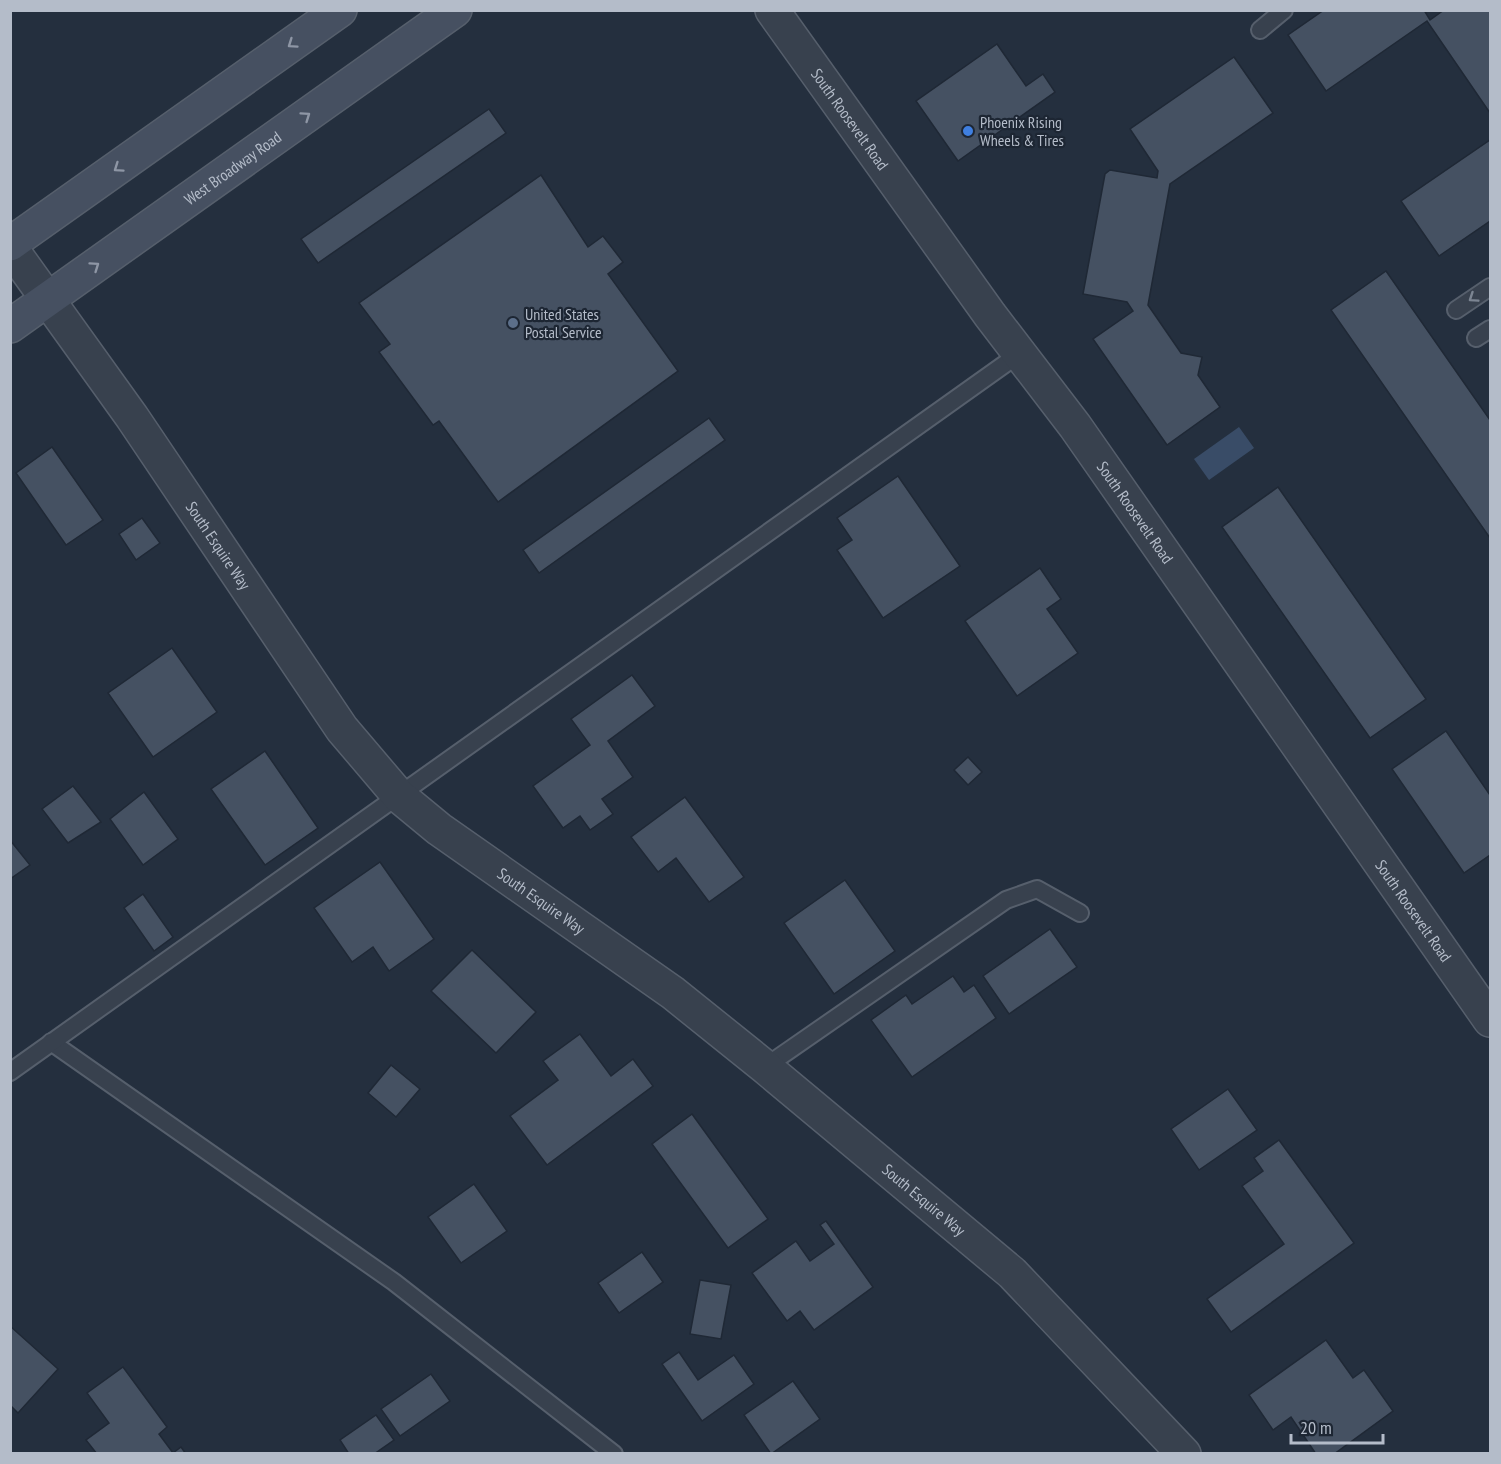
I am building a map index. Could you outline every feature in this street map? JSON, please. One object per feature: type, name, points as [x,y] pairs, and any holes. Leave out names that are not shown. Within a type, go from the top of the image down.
[{"type":"main road","points":[[10,246],[340,10]]},
{"type":"main road","name":"West Broadway Road","points":[[10,326],[455,10]]},
{"type":"street","name":"South Roosevelt Road","points":[[772,10],[1019,354],[1075,426],[1491,1020]]},
{"type":"street","name":"South Esquire Way","points":[[10,246],[132,417],[342,729],[399,796],[439,829],[673,993],[1012,1273],[1184,1454]]},
{"type":"lane","points":[[1260,30],[1284,10]]},
{"type":"lane","points":[[1456,310],[1491,287]]},
{"type":"lane","points":[[1476,339],[1491,329]]},
{"type":"lane","points":[[10,1072],[1019,354]]},
{"type":"lane","points":[[765,1067],[1006,900],[1036,889],[1080,913]]},
{"type":"lane","points":[[51,1042],[394,1282],[614,1454]]},
{"type":"water","points":[[1239,427],[1254,448],[1209,480],[1194,459]]},
{"type":"building","points":[[1324,10],[1424,10],[1430,20],[1444,10],[1490,10],[1490,113],[1427,21],[1326,91],[1288,35]]},
{"type":"building","name":"Phoenix Rising Wheels & Tires","points":[[997,44],[1026,86],[1043,74],[1055,92],[958,161],[916,101]]},
{"type":"building","points":[[1234,57],[1273,113],[1170,184],[1148,305],[1181,353],[1202,357],[1198,375],[1220,407],[1167,445],[1093,339],[1133,311],[1127,302],[1083,294],[1105,174],[1110,170],[1157,178],[1158,171],[1130,129]]},
{"type":"building","points":[[489,109],[506,133],[318,263],[301,239]]},
{"type":"building","points":[[1490,140],[1490,221],[1439,256],[1401,201]]},
{"type":"building","points":[[541,175],[588,247],[603,236],[623,262],[608,274],[678,371],[498,502],[439,421],[433,425],[379,352],[390,344],[359,303]]},
{"type":"building","points":[[1386,271],[1490,420],[1490,538],[1331,310]]},
{"type":"building","points":[[709,418],[725,440],[539,573],[523,550]]},
{"type":"building","points":[[52,447],[103,520],[66,545],[16,473]]},
{"type":"building","points":[[898,476],[960,566],[883,618],[837,550],[852,540],[837,518]]},
{"type":"building","points":[[1278,487],[1426,699],[1370,738],[1222,527]]},
{"type":"building","points":[[142,518],[160,543],[136,560],[119,534]]},
{"type":"building","points":[[1040,568],[1061,599],[1047,609],[1078,653],[1017,696],[965,621]]},
{"type":"building","points":[[172,648],[217,712],[153,757],[108,693]]},
{"type":"building","points":[[632,675],[655,706],[608,741],[633,777],[602,799],[613,814],[590,830],[580,816],[563,828],[533,786],[590,745],[571,719]]},
{"type":"building","points":[[1446,731],[1490,795],[1490,855],[1464,873],[1392,769]]},
{"type":"building","points":[[265,751],[318,828],[265,865],[211,789]]},
{"type":"building","points":[[968,757],[982,772],[968,785],[954,770]]},
{"type":"building","points":[[73,786],[101,822],[68,843],[42,809]]},
{"type":"building","points":[[144,792],[178,839],[143,865],[110,819]]},
{"type":"building","points":[[685,797],[744,877],[709,902],[676,858],[658,872],[631,837]]},
{"type":"building","points":[[10,840],[30,865],[10,879]]},
{"type":"building","points":[[380,862],[434,939],[389,971],[373,947],[352,962],[314,908]]},
{"type":"building","points":[[845,880],[895,951],[834,994],[784,923]]},
{"type":"building","points":[[143,894],[173,937],[154,951],[124,908]]},
{"type":"building","points":[[1050,929],[1077,967],[1009,1014],[983,976]]},
{"type":"building","points":[[472,950],[536,1012],[496,1053],[431,991]]},
{"type":"building","points":[[953,976],[964,992],[974,985],[996,1018],[912,1077],[871,1020],[906,995],[912,1004]]},
{"type":"building","points":[[580,1034],[611,1076],[633,1059],[653,1086],[547,1165],[510,1116],[558,1080],[543,1061]]},
{"type":"building","points":[[391,1065],[420,1089],[396,1117],[368,1093]]},
{"type":"building","points":[[1228,1089],[1257,1130],[1199,1170],[1171,1129]]},
{"type":"building","points":[[692,1114],[768,1219],[728,1248],[652,1144]]},
{"type":"building","points":[[1279,1140],[1354,1243],[1231,1332],[1207,1299],[1284,1244],[1242,1186],[1263,1171],[1254,1158]]},
{"type":"building","points":[[474,1184],[507,1231],[461,1263],[428,1217]]},
{"type":"building","points":[[826,1221],[873,1287],[814,1330],[800,1311],[787,1321],[752,1273],[796,1241],[810,1261],[834,1244],[820,1225]]},
{"type":"building","points":[[642,1252],[663,1282],[619,1313],[598,1283]]},
{"type":"building","points":[[700,1280],[731,1285],[721,1339],[690,1334]]},
{"type":"building","points":[[10,1326],[58,1369],[18,1413],[10,1405]]},
{"type":"building","points":[[1326,1340],[1353,1378],[1364,1370],[1393,1411],[1334,1454],[1316,1454],[1291,1417],[1273,1430],[1249,1395]]},
{"type":"building","points":[[679,1352],[698,1380],[734,1355],[754,1384],[702,1421],[662,1364]]},
{"type":"building","points":[[123,1367],[167,1427],[159,1434],[173,1453],[181,1447],[186,1454],[97,1454],[86,1440],[109,1423],[87,1393]]},
{"type":"building","points":[[431,1374],[450,1401],[400,1436],[381,1409]]},
{"type":"building","points":[[793,1381],[820,1419],[771,1454],[744,1415]]},
{"type":"building","points":[[376,1415],[394,1440],[374,1454],[349,1454],[340,1440]]},
{"type":"place","name":"Phoenix Rising Wheels & Tires","points":[[968,131]]},
{"type":"place","name":"United States Postal Service","points":[[513,323]]}]
